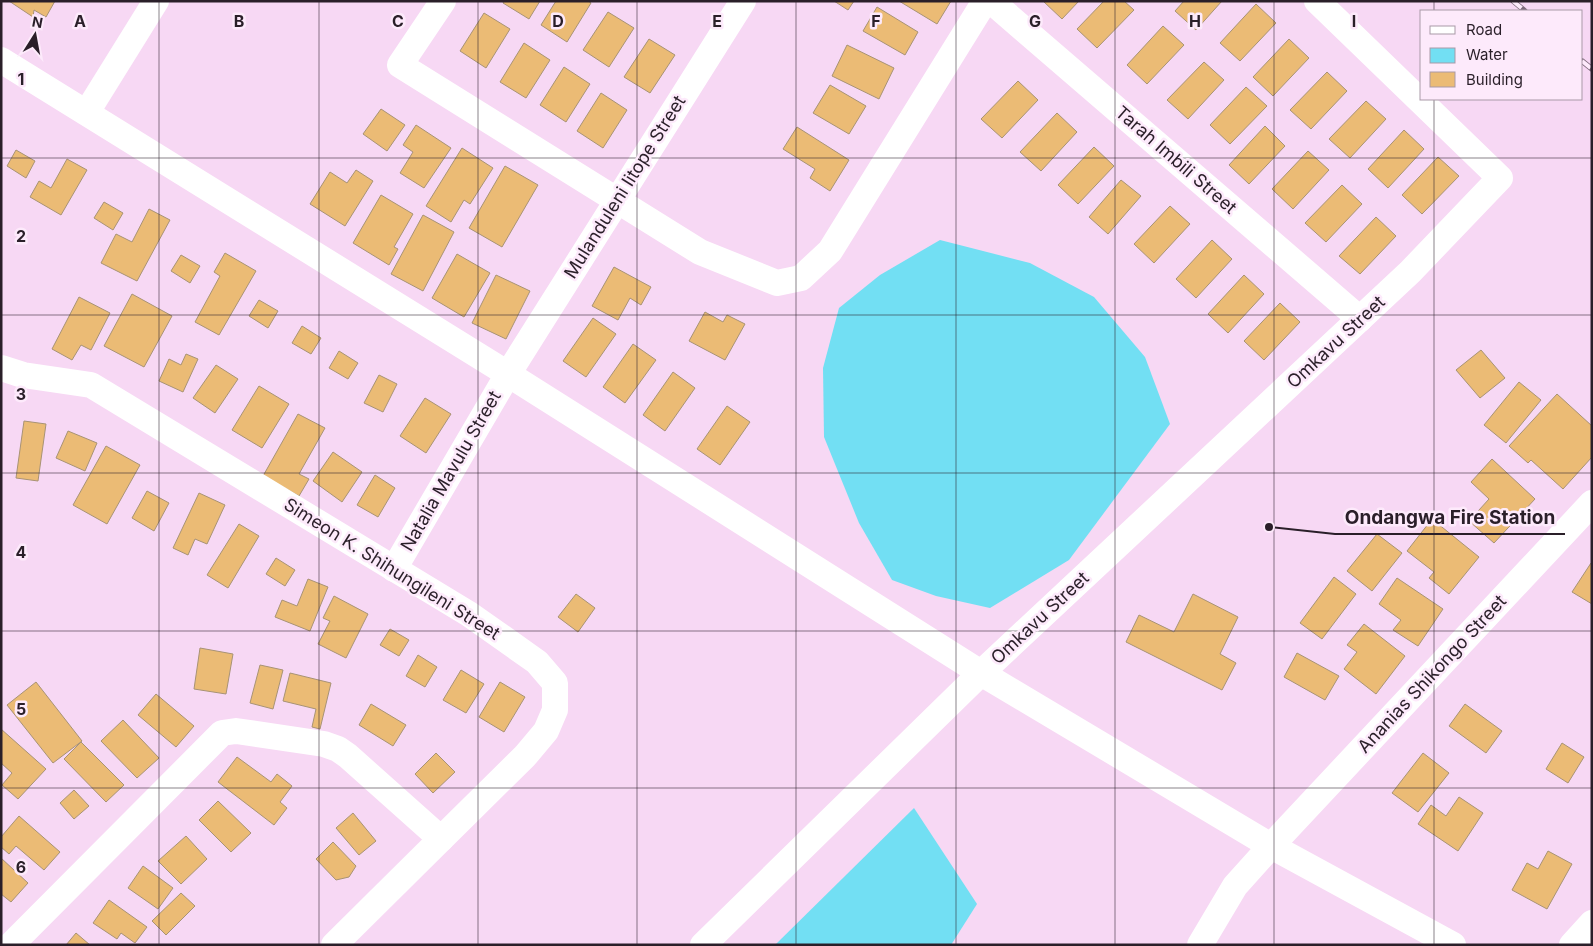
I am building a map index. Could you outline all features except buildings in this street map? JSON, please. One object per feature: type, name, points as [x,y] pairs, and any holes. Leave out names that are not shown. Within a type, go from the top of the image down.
[{"type":"street","points":[[87,112],[156,1]]},
{"type":"street","points":[[443,1],[400,65],[700,252],[777,282],[801,278],[830,251],[985,1]]},
{"type":"street","name":"Tarah Imbili Street","points":[[991,1],[1360,320]]},
{"type":"street","name":"Omkavu Street","points":[[703,945],[981,674],[1410,272],[1500,178],[1317,1]]},
{"type":"street","name":"Mulanduleni Iitope Street","points":[[508,374],[741,2]]},
{"type":"street","points":[[1,60],[508,374],[981,674],[1272,846],[1453,945]]},
{"type":"street","name":"Simeon K. Shihungileni Street","points":[[1,368],[23,375],[91,385],[469,614],[537,662],[555,684],[555,710],[546,731],[525,756],[334,945]]},
{"type":"street","name":"Natalia Mavulu Street","points":[[394,569],[508,374]]},
{"type":"street","name":"Ananias Shikongo Street","points":[[1200,945],[1236,886],[1592,503]]},
{"type":"street","points":[[11,945],[222,734],[236,731],[324,744],[338,749],[442,839]]},
{"type":"street","points":[[1572,945],[1592,923]]},
{"type":"water","points":[[940,240],[1030,263],[1094,297],[1145,357],[1170,424],[1069,560],[990,608],[936,596],[892,580],[859,523],[824,437],[823,368],[839,308],[880,275]]},
{"type":"water","points":[[914,808],[977,904],[951,945],[775,945]]},
{"type":"railway","points":[[1513,1],[1524,10]]},
{"type":"railway","points":[[1583,62],[1592,69]]},
{"type":"place","name":"Ondangwa Fire Station","points":[[1269,527]]}]
